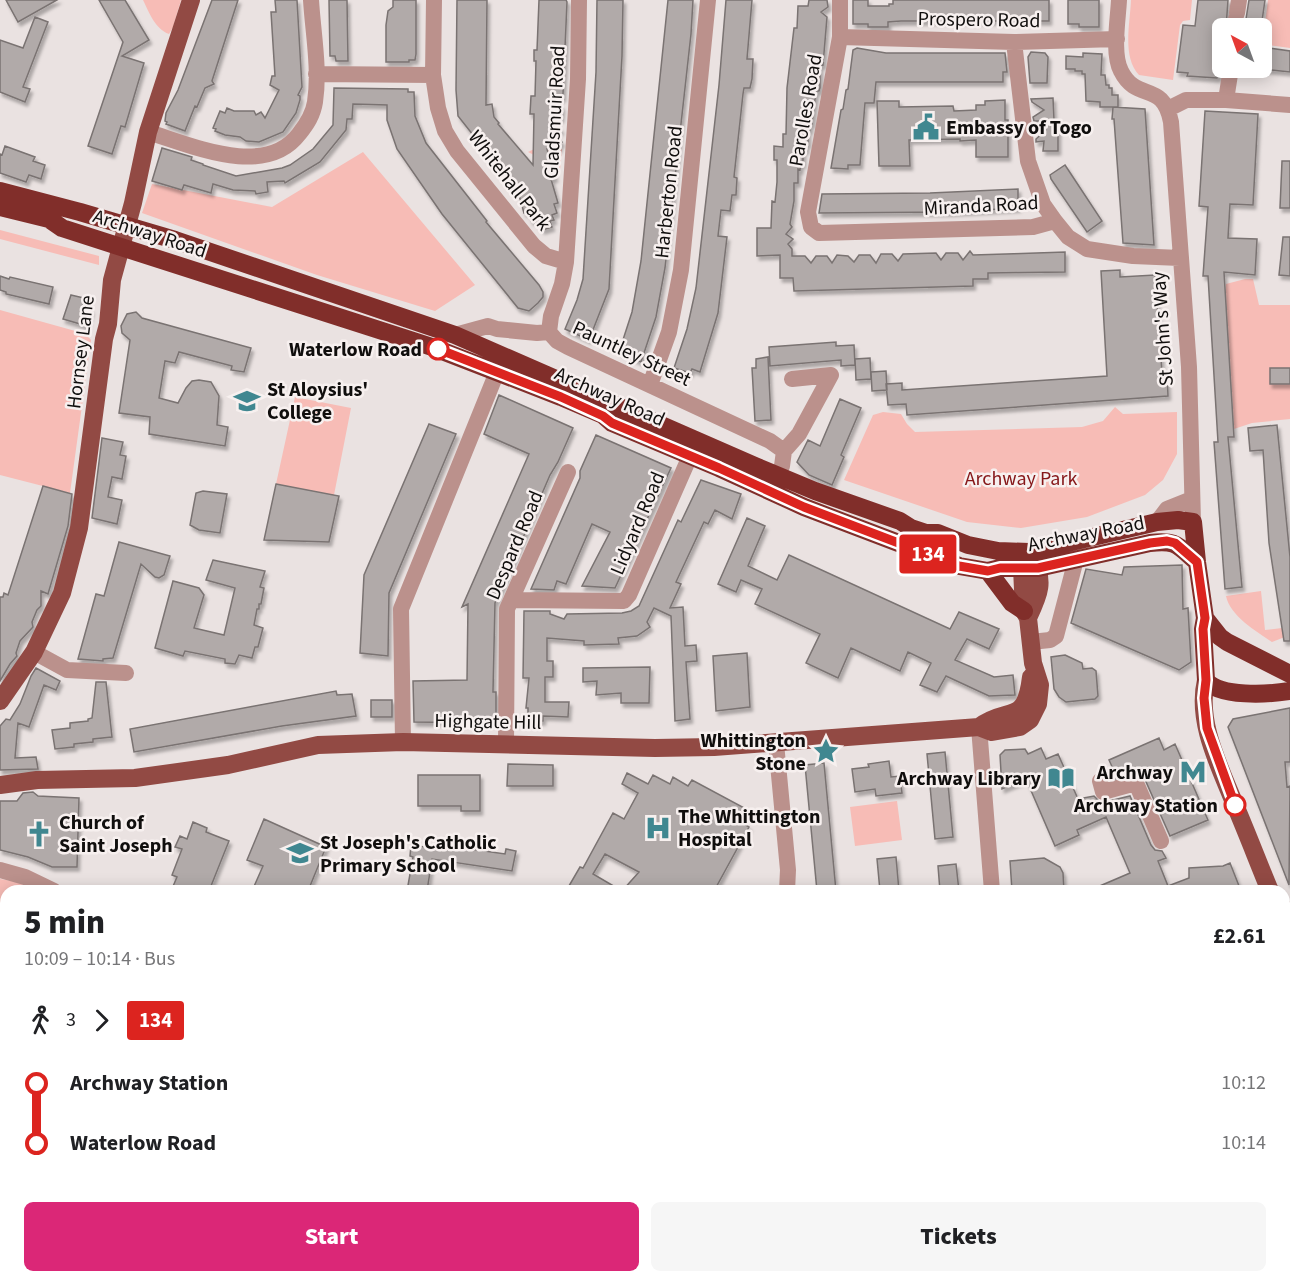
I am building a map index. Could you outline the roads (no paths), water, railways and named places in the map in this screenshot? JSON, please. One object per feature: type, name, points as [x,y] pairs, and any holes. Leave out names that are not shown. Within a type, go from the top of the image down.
[{"type":"highway","name":"Archway Road","points":[[0,191],[166,237],[456,335],[584,399]]},
{"type":"highway","name":"Archway Road","points":[[0,207],[49,219],[62,228],[432,347],[497,372],[584,399],[861,508],[900,521],[911,528],[926,533],[938,533],[968,545],[998,551],[1030,563],[1157,522],[1178,520],[1193,522]]},
{"type":"highway","points":[[0,218],[47,231],[62,228]]},
{"type":"highway","name":"Archway Road","points":[[584,399],[581,416],[592,423],[601,427],[612,423],[804,507],[959,566],[988,571],[1030,563],[1073,560],[1167,541],[1175,543],[1197,562]]},
{"type":"highway","name":"St John's Way","points":[[1193,522],[1205,618],[1203,629],[1206,680]]},
{"type":"highway","points":[[988,571],[1012,603],[1026,615]]},
{"type":"highway","points":[[1205,618],[1227,642],[1290,674]]},
{"type":"highway","points":[[1206,680],[1210,686],[1222,691],[1290,691]]},
{"type":"main road","name":"Hornsey Lane","points":[[0,701],[34,652],[63,593],[79,528],[104,339],[108,324],[112,279],[133,202],[148,132],[191,0]]},
{"type":"main road","points":[[1030,563],[1026,615],[1034,663]]},
{"type":"main road","name":"Highgate Hill","points":[[0,784],[37,780],[135,778],[228,765],[318,746],[403,742],[669,748],[776,743],[978,727],[989,720],[1022,708],[1029,692],[1034,663]]},
{"type":"main road","name":"Highgate Hill","points":[[978,727],[988,732],[996,732],[1016,728],[1030,720],[1041,694],[1040,681],[1034,663]]},
{"type":"main road","points":[[1206,680],[1204,698],[1207,728],[1268,885]]},
{"type":"street","points":[[148,132],[211,151],[247,158],[269,155],[292,143],[309,122],[315,102],[316,74],[311,0]]},
{"type":"street","name":"Whitehall Park","points":[[434,0],[433,75],[438,108],[445,131],[457,151],[534,246],[546,256],[566,262]]},
{"type":"street","name":"Gladsmuir Road","points":[[566,262],[578,79],[579,0]]},
{"type":"street","name":"Harberton Road","points":[[650,385],[669,332],[681,270],[708,0]]},
{"type":"street","name":"Parolles Road","points":[[811,227],[808,212],[840,37],[840,0]]},
{"type":"street","points":[[1119,0],[1117,39],[1120,69],[1129,83],[1157,96],[1168,109],[1186,100],[1226,100],[1290,105]]},
{"type":"street","name":"Prospero Road","points":[[840,37],[1014,42],[1117,39]]},
{"type":"street","points":[[1014,42],[1028,161],[1043,204],[1054,221]]},
{"type":"street","points":[[316,74],[433,75]]},
{"type":"street","points":[[1226,100],[1229,78]]},
{"type":"street","name":"St John's Way","points":[[1168,109],[1189,367],[1193,522]]},
{"type":"street","name":"Miranda Road","points":[[811,227],[819,233],[1033,227],[1054,221],[1068,237],[1087,249],[1133,256],[1180,258]]},
{"type":"street","points":[[549,332],[551,316],[562,284],[566,262]]},
{"type":"street","name":"Pauntley Street","points":[[456,335],[488,326],[537,333],[549,332],[557,341],[568,347],[770,441],[784,451]]},
{"type":"street","points":[[403,742],[401,609],[497,372]]},
{"type":"street","points":[[777,475],[782,466],[784,451],[799,434],[831,375],[792,379]]},
{"type":"street","name":"Lidyard Road","points":[[511,600],[624,601],[629,595],[690,456]]},
{"type":"street","name":"Despard Road","points":[[506,744],[507,609],[568,472]]},
{"type":"street","points":[[1157,522],[1167,509],[1192,499]]},
{"type":"street","points":[[1031,642],[1050,640],[1056,636],[1074,567],[1073,560]]},
{"type":"street","points":[[34,652],[68,670],[126,673]]},
{"type":"street","points":[[978,727],[991,885]]},
{"type":"street","points":[[776,743],[788,870],[787,885]]},
{"type":"street","points":[[1100,781],[1102,792],[1136,783],[1161,841]]},
{"type":"street","points":[[0,870],[25,877],[42,885]]},
{"type":"place","name":"Embassy of Togo","points":[[926,127]]},
{"type":"place","name":"Waterlow Road","points":[[438,349]]},
{"type":"place","name":"St Aloysius' College","points":[[247,401]]},
{"type":"place","name":"Whittington Stone","points":[[826,751]]},
{"type":"place","name":"Archway","points":[[1193,772]]},
{"type":"place","name":"Archway Library","points":[[1061,778]]},
{"type":"place","name":"Archway Station","points":[[1235,805]]},
{"type":"place","name":"The Whittington Hospital","points":[[658,828]]},
{"type":"place","name":"Church of Saint Joseph","points":[[39,834]]},
{"type":"place","name":"St Joseph's Catholic Primary School","points":[[300,853]]},
{"type":"park label","name":"Archway Park","points":[[1021,478]]}]
